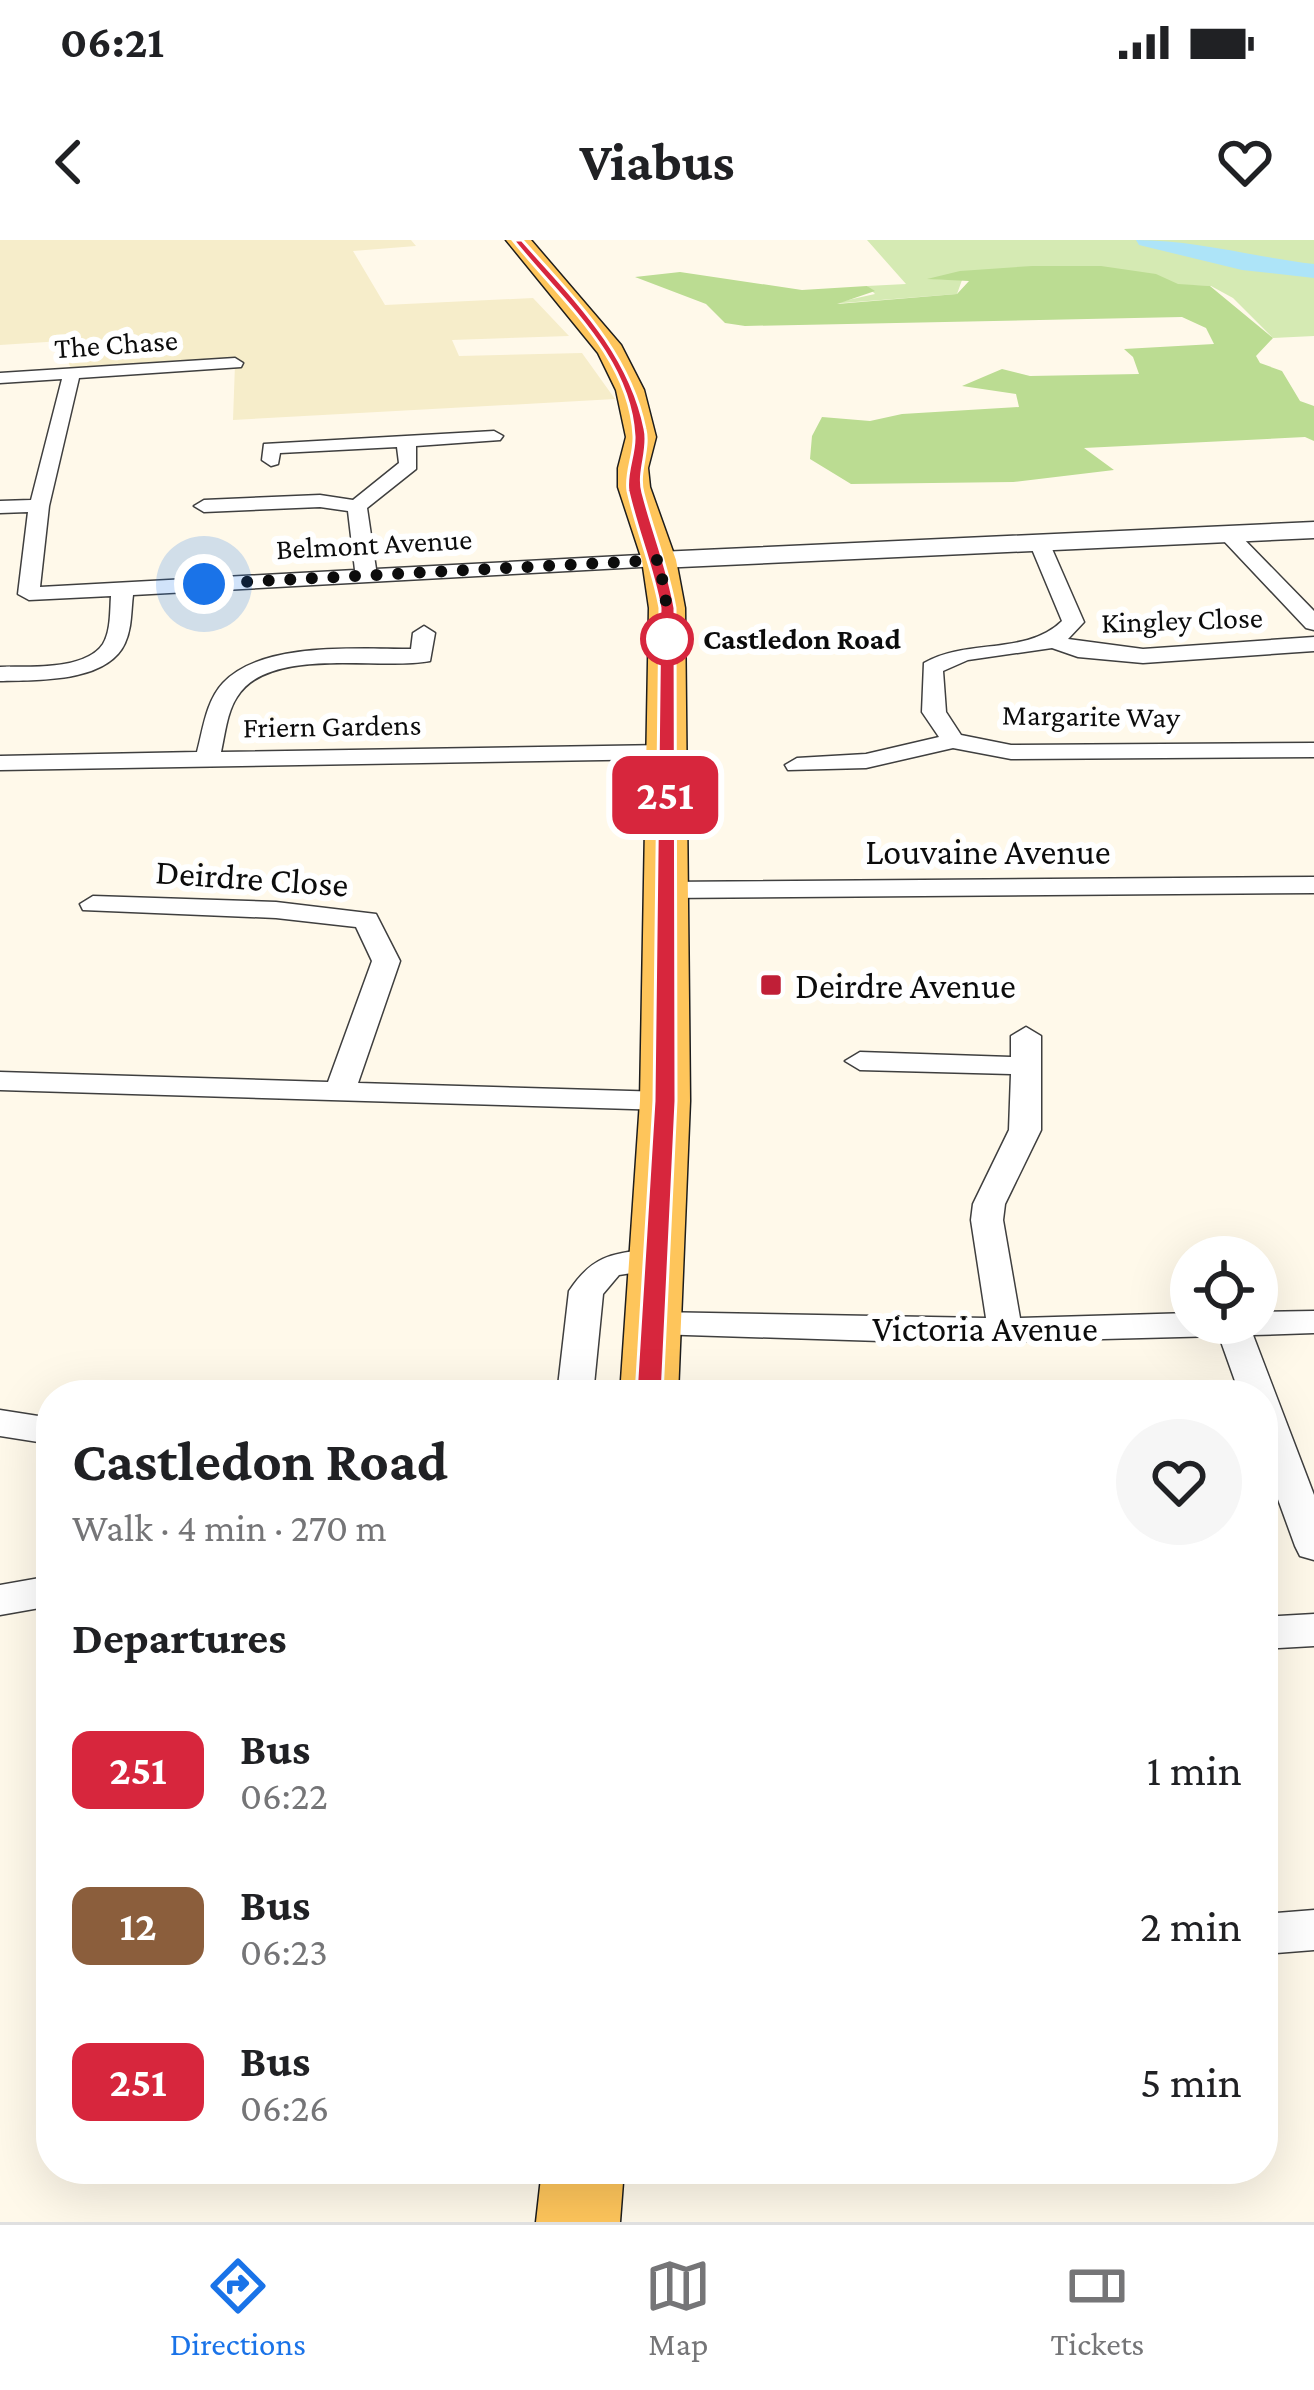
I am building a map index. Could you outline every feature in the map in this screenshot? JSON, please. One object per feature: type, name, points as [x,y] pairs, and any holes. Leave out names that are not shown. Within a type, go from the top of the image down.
[{"type":"main road","points":[[518,240],[611,351],[630,390],[641,437],[634,487],[659,560],[667,608],[665,1101],[650,1380]]},
{"type":"main road","points":[[578,2222],[582,2184]]},
{"type":"street","name":"The Chase","points":[[0,378],[235,363]]},
{"type":"street","points":[[29,594],[39,506],[72,374]]},
{"type":"street","points":[[270,446],[461,443],[494,436]]},
{"type":"street","points":[[204,506],[235,499],[357,506],[400,477],[409,465],[406,442]]},
{"type":"street","points":[[0,508],[39,506]]},
{"type":"street","points":[[357,506],[366,574]]},
{"type":"street","points":[[659,560],[1314,530]]},
{"type":"street","name":"Kingley Close","points":[[1229,535],[1314,623]]},
{"type":"street","points":[[953,741],[934,712],[932,668],[962,652],[1054,641],[1072,622],[1040,542]]},
{"type":"street","name":"Belmont Avenue","points":[[0,595],[659,560]]},
{"type":"street","points":[[0,674],[40,673],[104,656],[115,645],[123,589]]},
{"type":"street","name":"Kingley Close","points":[[1290,599],[1314,597]]},
{"type":"street","name":"Kingley Close","points":[[1054,641],[1089,655],[1125,656],[1314,644]]},
{"type":"street","points":[[207,761],[228,692],[243,676],[272,664],[304,660],[423,654]]},
{"type":"street","name":"Margarite Way","points":[[798,766],[866,761],[953,741],[1011,752],[1314,750]]},
{"type":"street","name":"Friern Gardens","points":[[0,763],[665,752]]},
{"type":"street","name":"Louvaine Avenue","points":[[663,890],[1314,885]]},
{"type":"street","name":"Deirdre Close","points":[[93,904],[276,910],[366,920],[386,961],[340,1092]]},
{"type":"street","points":[[860,1061],[1027,1051],[1025,1130],[989,1204],[1005,1329]]},
{"type":"street","points":[[0,1081],[665,1101]]},
{"type":"street","points":[[577,1380],[586,1291],[609,1266],[658,1259]]},
{"type":"street","name":"Victoria Avenue","points":[[1278,1323],[1314,1322]]},
{"type":"street","name":"Victoria Avenue","points":[[655,1324],[1005,1329],[1170,1325]]},
{"type":"street","points":[[1239,1344],[1253,1380]]},
{"type":"street","points":[[0,1423],[36,1429]]},
{"type":"street","points":[[1278,1449],[1314,1546]]},
{"type":"street","points":[[0,1600],[36,1594]]},
{"type":"street","points":[[1278,1632],[1314,1630]]},
{"type":"street","points":[[1278,1933],[1314,1930]]},
{"type":"shaded area","points":[[0,240],[411,240],[416,246],[353,251],[385,305],[533,298],[569,336],[452,340],[459,356],[582,353],[615,399],[233,420],[235,364],[72,373],[62,341],[0,345]]},
{"type":"green space","points":[[867,240],[1314,240],[1314,336],[1273,338],[1233,298],[1211,286],[934,279],[962,280],[957,294],[830,304],[875,294],[867,286],[906,284]]},
{"type":"green space","points":[[1101,266],[1156,274],[1178,284],[1210,286],[1273,338],[1256,356],[1260,363],[1282,371],[1300,401],[1314,406],[1314,441],[1305,437],[1084,448],[1114,470],[1013,482],[851,484],[810,459],[812,436],[822,417],[870,421],[902,414],[1019,407],[1016,394],[962,386],[1002,369],[1030,376],[1139,374],[1133,357],[1124,349],[1214,344],[1206,328],[1182,317],[745,326],[725,323],[706,304],[635,277],[680,272],[802,290],[867,286],[875,291],[837,304],[957,294],[969,281],[927,279],[960,271]]},
{"type":"waterway","points":[[1147,240],[1242,263],[1314,271]]},
{"type":"bus line","name":"251","points":[[518,240],[611,351],[630,390],[641,437],[633,468],[634,487],[659,560],[667,608],[665,1101],[650,1380]]},
{"type":"place","name":"Castledon Road","points":[[667,639]]},
{"type":"place","name":"Deirdre Avenue","points":[[771,985]]},
{"type":"route","points":[[204,584],[659,560],[667,608],[667,656],[667,639]]}]
